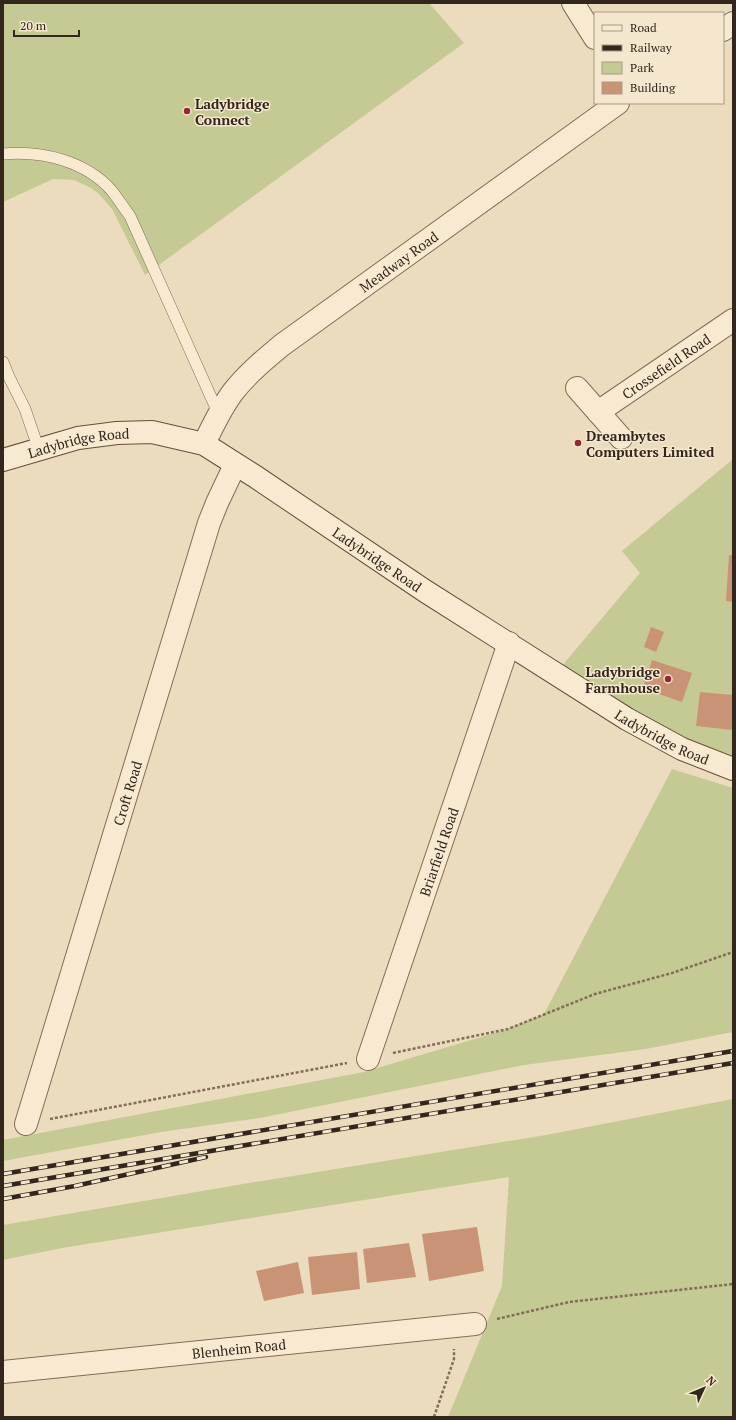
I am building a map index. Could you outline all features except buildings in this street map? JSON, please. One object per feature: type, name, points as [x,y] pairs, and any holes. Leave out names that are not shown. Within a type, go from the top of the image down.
[{"type":"street","points":[[573,3],[594,36]]},
{"type":"street","points":[[724,29],[733,23]]},
{"type":"street","name":"Meadway Road","points":[[204,444],[232,393],[244,379],[282,345],[617,104]]},
{"type":"street","name":"Crossefield Road","points":[[598,412],[733,320]]},
{"type":"street","points":[[577,388],[621,438]]},
{"type":"street","name":"Ladybridge Road","points":[[3,460],[78,438],[117,433],[152,432],[204,444],[426,591],[627,719],[682,749],[733,769]]},
{"type":"street","name":"Croft Road","points":[[26,1124],[209,523],[217,502],[235,465]]},
{"type":"street","name":"Briarfield Road","points":[[368,1059],[509,643]]},
{"type":"street","name":"Blenheim Road","points":[[3,1372],[464,1326]]},
{"type":"lane","points":[[3,154],[21,152],[69,162],[86,169],[112,191],[130,216],[219,415]]},
{"type":"lane","points":[[3,362],[25,409],[39,450]]},
{"type":"path","points":[[434,1417],[464,1326],[569,1302],[733,1284]]},
{"type":"green space","name":"Ladybridge Connect","points":[[3,3],[429,3],[464,43],[145,275],[112,209],[99,194],[91,188],[74,180],[53,179],[3,202]]},
{"type":"green space","points":[[733,459],[733,769],[556,673],[640,573],[622,551]]},
{"type":"green space","points":[[672,769],[733,788],[733,1032],[646,1049],[524,1065],[260,1118],[161,1132],[3,1161],[3,1140],[364,1072],[508,1029],[544,1014]]},
{"type":"green space","points":[[733,1099],[733,1417],[448,1417],[502,1286],[509,1177],[62,1248],[3,1260],[3,1225],[249,1183],[546,1135]]},
{"type":"railway","points":[[3,1174],[733,1051]]},
{"type":"railway","points":[[3,1186],[733,1063]]},
{"type":"railway","points":[[3,1199],[75,1186],[206,1157]]},
{"type":"place","name":"Ladybridge Connect","points":[[187,111]]},
{"type":"place","name":"Dreambytes Computers Limited","points":[[578,443]]},
{"type":"place","name":"Ladybridge Farmhouse","points":[[668,679]]}]
